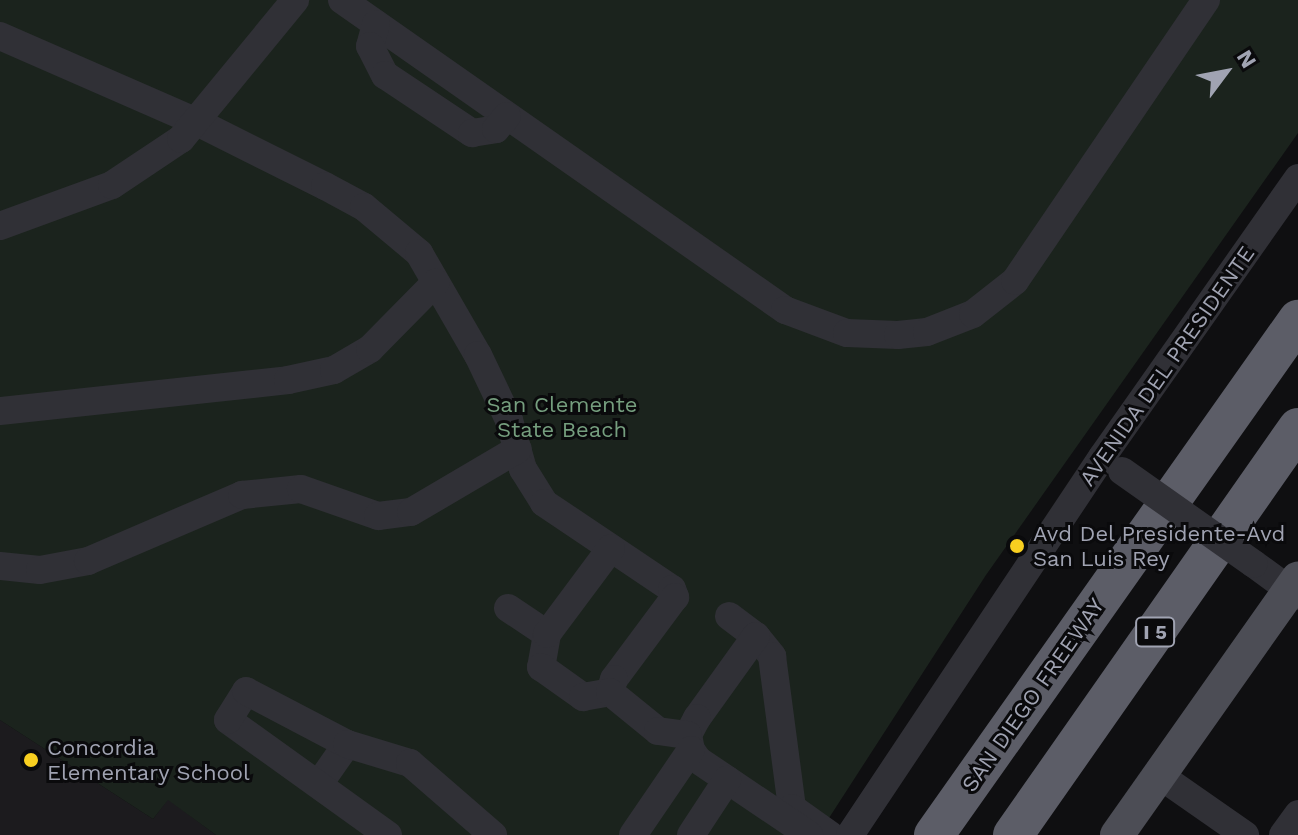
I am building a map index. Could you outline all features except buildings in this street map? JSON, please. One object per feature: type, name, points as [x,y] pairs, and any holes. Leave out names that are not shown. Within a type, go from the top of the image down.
[{"type":"highway","name":"SAN DIEGO FREEWAY","points":[[934,835],[1298,320]]},
{"type":"highway","name":"I 5","points":[[1013,835],[1298,428]]},
{"type":"main road","points":[[1117,835],[1295,588]]},
{"type":"street","points":[[0,226],[112,185],[181,139],[295,0]]},
{"type":"street","points":[[342,0],[376,24],[370,46],[385,75],[472,133],[496,129],[507,116],[785,310],[847,333],[927,332],[973,314],[1015,281],[1206,0]]},
{"type":"street","points":[[0,36],[197,122],[364,207],[419,253],[478,355],[544,503],[672,589],[675,597],[614,679],[610,692]]},
{"type":"street","name":"AVENIDA DEL PRESIDENTE","points":[[850,835],[1112,464],[1298,178]]},
{"type":"street","points":[[0,411],[288,380],[334,370],[370,349],[435,283]]},
{"type":"street","points":[[0,566],[40,570],[88,561],[242,495],[301,489],[378,516],[411,512],[518,449]]},
{"type":"street","points":[[1112,464],[1254,564],[1295,588]]},
{"type":"street","points":[[611,548],[547,634],[541,667],[583,697],[610,692],[658,731],[690,743],[727,780],[809,835]]},
{"type":"street","points":[[508,608],[547,634]]},
{"type":"street","points":[[729,616],[756,636],[774,667],[792,808],[830,835]]},
{"type":"street","points":[[633,835],[756,636]]},
{"type":"street","points":[[388,835],[228,720],[246,691],[347,744],[410,763],[493,835]]},
{"type":"street","points":[[319,784],[347,744]]},
{"type":"street","points":[[1159,775],[1245,835]]},
{"type":"street","points":[[691,835],[727,780]]},
{"type":"street","points":[[1283,835],[1298,814]]},
{"type":"shaded area","name":"Concordia Elementary School","points":[[0,720],[153,819],[168,799],[216,835],[0,835]]},
{"type":"green space","name":"San Clemente State Beach","points":[[0,0],[1298,0],[1298,133],[986,575],[818,835],[216,835],[168,800],[153,819],[0,720]]},
{"type":"place","name":"Avd Del Presidente-Avd San Luis Rey","points":[[1017,546]]},
{"type":"place","name":"Concordia Elementary School","points":[[31,760]]}]
